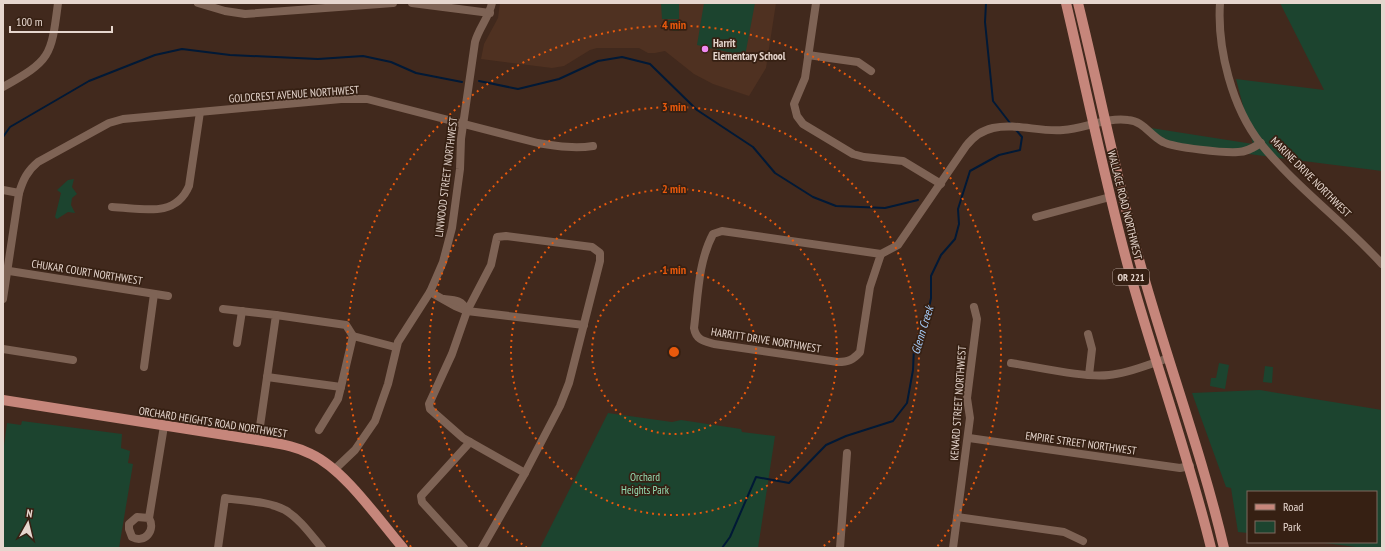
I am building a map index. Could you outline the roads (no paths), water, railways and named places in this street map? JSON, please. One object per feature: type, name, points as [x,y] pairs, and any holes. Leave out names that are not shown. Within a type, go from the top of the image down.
[{"type":"main road","name":"WALLACE ROAD NORTHWEST","points":[[1066,3],[1092,124],[1110,197],[1157,362],[1190,466],[1211,548]]},
{"type":"main road","name":"WALLACE ROAD NORTHWEST","points":[[1078,3],[1104,122],[1141,266],[1202,466],[1224,548]]},
{"type":"main road","name":"ORCHARD HEIGHTS ROAD NORTHWEST","points":[[3,400],[258,440],[303,450],[324,462],[334,470],[403,548]]},
{"type":"street","points":[[3,87],[43,61],[49,53],[53,42],[58,3]]},
{"type":"street","points":[[198,3],[225,11],[246,14],[393,3]]},
{"type":"street","points":[[412,3],[490,13]]},
{"type":"street","name":"LINWOOD STREET NORTHWEST","points":[[334,470],[355,450],[379,413],[390,380],[395,347],[401,335],[430,292],[443,262],[451,234],[463,124],[475,42],[478,33],[490,13],[492,3]]},
{"type":"street","points":[[816,3],[805,78],[794,104],[797,116],[803,124],[853,154],[876,159],[902,161],[941,184]]},
{"type":"street","name":"MARINE DRIVE NORTHWEST","points":[[1220,3],[1220,34],[1228,72],[1237,101],[1261,143],[1302,187],[1332,213],[1382,264]]},
{"type":"street","points":[[808,55],[858,62],[871,71]]},
{"type":"street","name":"GOLDCREST AVENUE NORTHWEST","points":[[3,299],[5,271],[19,193],[23,180],[30,169],[38,162],[109,123],[123,119],[341,99],[367,99],[538,143],[580,148],[593,146]]},
{"type":"street","points":[[112,207],[162,209],[172,206],[180,201],[189,186],[200,112]]},
{"type":"street","points":[[881,254],[898,245],[974,135],[985,130],[1004,127],[1020,127],[1062,130],[1104,122],[1129,120],[1144,126],[1164,143],[1239,152],[1261,143]]},
{"type":"street","points":[[3,190],[19,193]]},
{"type":"street","points":[[1036,217],[1110,197]]},
{"type":"street","name":"HARRITT DRIVE NORTHWEST","points":[[722,231],[881,254],[870,287],[860,352],[848,362],[838,362],[714,344],[700,340],[695,334],[694,328],[703,258],[706,246],[713,234],[722,231]]},
{"type":"street","points":[[482,548],[525,473],[564,394],[576,360],[600,261],[600,253],[592,247],[502,236],[497,237],[491,266],[467,311],[452,354],[429,404],[430,409],[470,442],[525,473]]},
{"type":"street","name":"CHUKAR COURT NORTHWEST","points":[[5,271],[168,296]]},
{"type":"street","points":[[430,292],[467,311],[584,325]]},
{"type":"street","points":[[144,367],[154,294]]},
{"type":"street","name":"KENARD STREET NORTHWEST","points":[[953,548],[969,438],[970,418],[968,398],[977,319],[974,308]]},
{"type":"street","points":[[223,309],[346,325],[353,336],[395,347]]},
{"type":"street","points":[[237,343],[242,311]]},
{"type":"street","points":[[258,440],[276,315]]},
{"type":"street","points":[[1088,334],[1092,349],[1089,374]]},
{"type":"street","points":[[319,430],[338,399],[353,336]]},
{"type":"street","points":[[3,349],[73,360]]},
{"type":"street","points":[[1011,363],[1089,374],[1108,375],[1128,371],[1169,358]]},
{"type":"street","points":[[267,377],[341,387]]},
{"type":"street","points":[[149,518],[164,426]]},
{"type":"street","name":"EMPIRE STREET NORTHWEST","points":[[969,438],[1180,468],[1190,466]]},
{"type":"street","points":[[464,548],[422,502],[421,496],[470,442]]},
{"type":"street","points":[[840,548],[847,453]]},
{"type":"street","points":[[218,548],[225,498],[273,506],[285,510],[297,519],[322,548]]},
{"type":"street","points":[[957,517],[1064,532],[1083,541]]},
{"type":"waterway","name":"Glenn Creek","points":[[986,3],[985,22],[993,101],[1010,123]]},
{"type":"waterway","points":[[3,137],[10,127],[89,81],[155,55],[182,49],[230,55],[318,59],[363,56],[391,62],[416,73],[462,82]]},
{"type":"waterway","points":[[479,81],[518,89],[559,79],[598,61],[622,57],[650,64],[697,110],[753,147],[775,173],[813,197],[836,206],[885,208],[918,200]]},
{"type":"waterway","name":"Glenn Creek","points":[[722,548],[730,537],[756,477],[789,483],[826,445],[846,436],[893,421],[907,403],[913,370],[914,347],[926,323],[931,298],[931,276],[941,255],[955,239],[959,224],[958,209],[970,171],[999,155],[1020,150],[1022,137],[1016,130]]},
{"type":"place","name":"Harrit Elementary School","points":[[705,49]]},
{"type":"park label","name":"Orchard Heights Park","points":[[645,483]]}]
